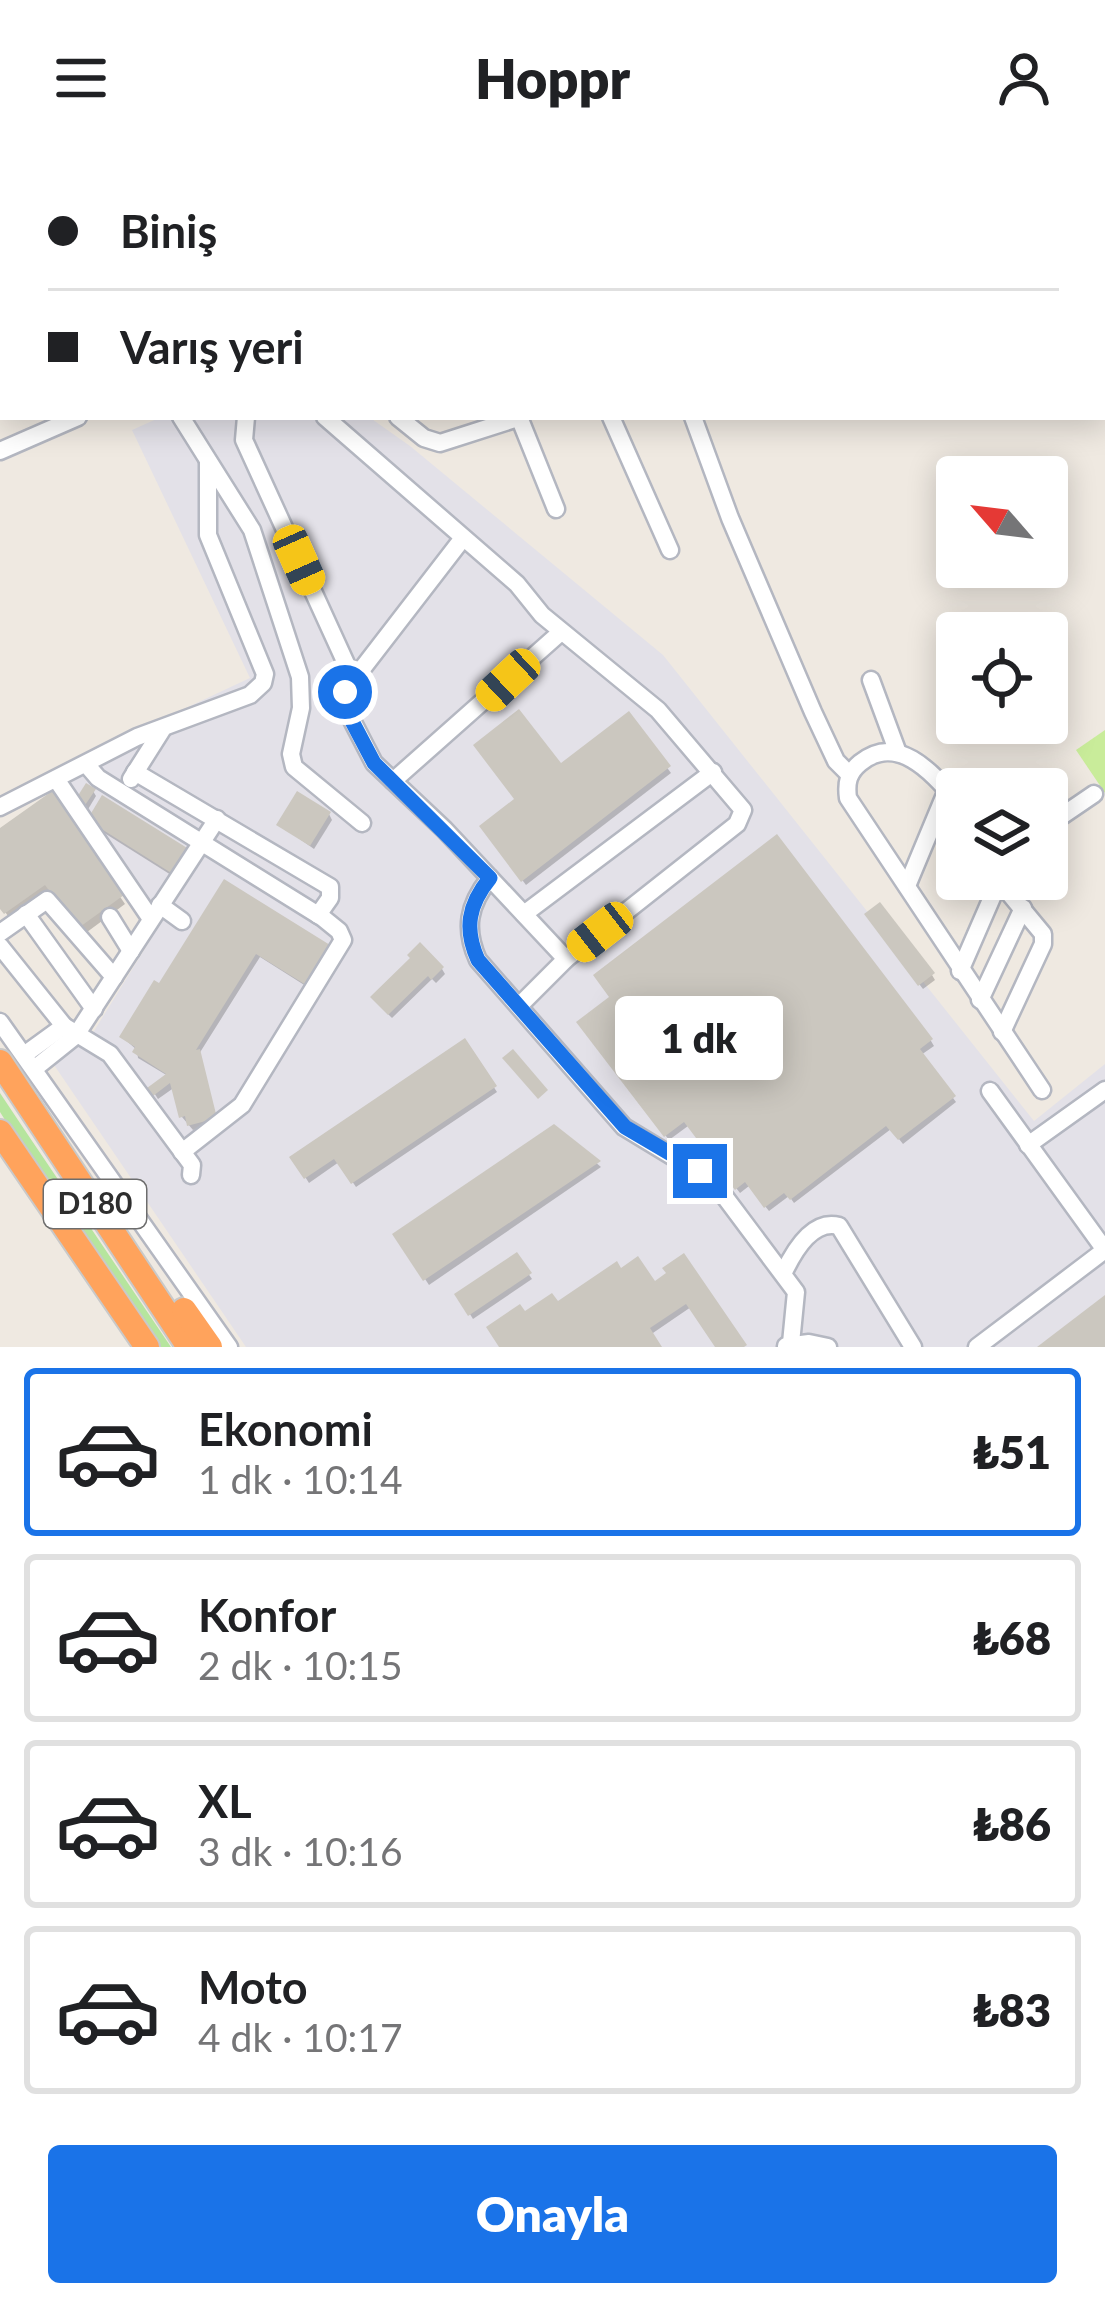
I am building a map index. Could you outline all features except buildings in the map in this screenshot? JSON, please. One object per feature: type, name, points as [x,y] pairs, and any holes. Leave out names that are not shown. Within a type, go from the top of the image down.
[{"type":"highway","name":"D180","points":[[19,1062],[43,1125],[189,1347]]},
{"type":"highway","name":"D180","points":[[43,1125],[66,1145],[210,1347]]},
{"type":"highway","name":"D180","points":[[4,1139],[31,1196],[129,1347]]},
{"type":"highway","name":"D180","points":[[4,1139],[147,1347]]},
{"type":"street","points":[[0,451],[71,420]]},
{"type":"street","points":[[183,420],[252,530],[300,677],[301,708],[291,754],[294,767],[362,824]]},
{"type":"street","points":[[246,420],[244,440],[355,681]]},
{"type":"street","points":[[328,420],[517,584],[561,632],[658,710],[740,803],[742,815],[737,824],[566,959],[520,1005]]},
{"type":"street","points":[[402,420],[434,443],[512,420]]},
{"type":"street","points":[[521,420],[556,508]]},
{"type":"street","points":[[611,420],[670,550]]},
{"type":"street","points":[[694,420],[730,518],[828,745],[850,775],[848,798],[1042,1090]]},
{"type":"street","points":[[0,807],[162,729],[250,695],[263,683],[265,674],[208,535],[208,460]]},
{"type":"street","points":[[464,538],[345,692],[344,706],[374,763],[566,959]]},
{"type":"street","points":[[393,781],[561,632]]},
{"type":"street","points":[[871,680],[898,753]]},
{"type":"street","points":[[123,794],[162,729]]},
{"type":"street","points":[[850,775],[873,755],[898,753],[920,764],[936,780]]},
{"type":"street","points":[[86,764],[98,778],[318,915],[343,940],[242,1105],[182,1152]]},
{"type":"street","points":[[135,772],[330,887],[330,898],[318,915]]},
{"type":"street","points":[[524,914],[712,772]]},
{"type":"street","points":[[56,779],[156,912],[182,920]]},
{"type":"street","points":[[1068,812],[1094,794]]},
{"type":"street","points":[[19,1062],[74,1031],[94,1009],[217,819]]},
{"type":"street","points":[[907,886],[936,828]]},
{"type":"street","points":[[490,878],[470,910],[470,940],[478,960],[625,1127],[713,1180],[784,1272],[797,1303],[788,1345],[828,1347]]},
{"type":"street","points":[[0,933],[44,900],[50,902],[114,977]]},
{"type":"street","points":[[960,970],[990,900]]},
{"type":"street","points":[[1002,1032],[1043,944],[1040,927],[1016,900]]},
{"type":"street","points":[[980,1000],[1023,908]]},
{"type":"street","points":[[26,914],[94,1009]]},
{"type":"street","points":[[110,916],[131,951]]},
{"type":"street","points":[[0,946],[74,1031],[110,1054],[192,1165],[190,1175]]},
{"type":"street","points":[[0,1022],[19,1062],[230,1347]]},
{"type":"street","points":[[1028,1145],[1105,1090]]},
{"type":"street","points":[[977,1347],[1105,1250],[990,1091]]},
{"type":"street","points":[[784,1272],[803,1242],[821,1225],[839,1226],[913,1347]]},
{"type":"shaded area","points":[[154,420],[373,420],[663,655],[1034,1121],[1105,1064],[1105,1347],[246,1347],[52,1062],[94,1031],[159,926],[51,771],[250,678],[132,430]]},
{"type":"green space","points":[[1105,730],[1105,793],[1076,750]]},
{"type":"green space","points":[[0,1093],[171,1347],[158,1347],[12,1131],[0,1112]]},
{"type":"route","points":[[345,692],[344,706],[374,763],[490,878],[470,910],[470,940],[478,960],[625,1127],[700,1171]]}]
